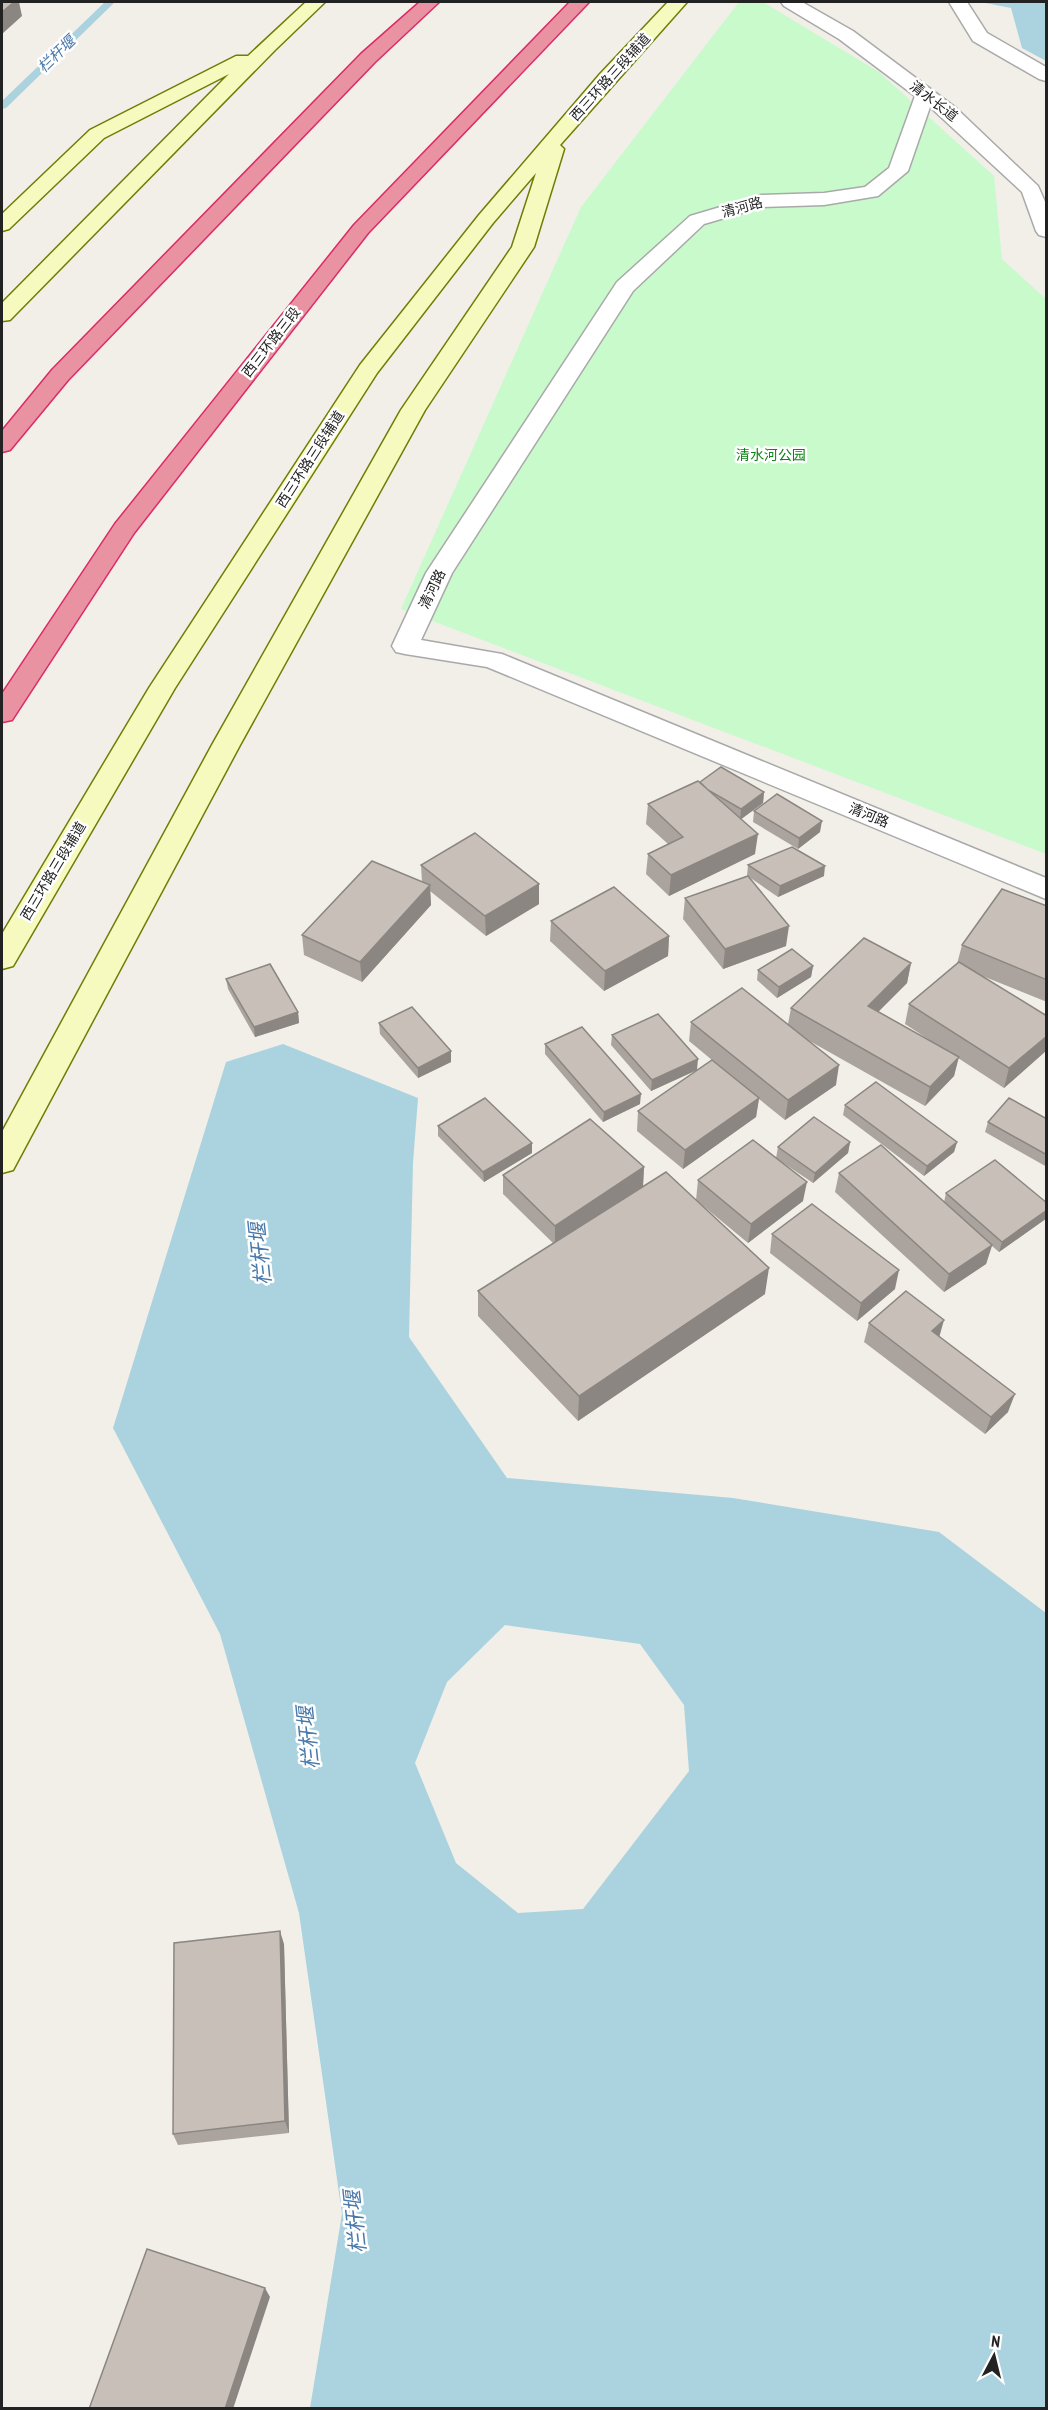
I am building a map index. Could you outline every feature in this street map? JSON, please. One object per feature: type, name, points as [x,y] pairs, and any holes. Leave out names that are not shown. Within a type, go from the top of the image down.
[{"type":"highway","points":[[368,57],[410,2]]},
{"type":"highway","points":[[2,445],[44,394],[368,57],[430,2]]},
{"type":"highway","name":"西三环路三段","points":[[2,714],[124,529],[361,229],[580,2]]},
{"type":"main road","points":[[2,315],[268,46],[316,2]]},
{"type":"main road","name":"西三环路三段辅道","points":[[2,958],[162,688],[368,370],[486,219],[678,2]]},
{"type":"main road","points":[[2,225],[97,134],[268,46]]},
{"type":"main road","points":[[2,1161],[226,745],[413,410],[523,247],[558,136]]},
{"type":"street","name":"清水长道","points":[[790,2],[846,35],[949,112],[1031,190],[1047,231]]},
{"type":"street","points":[[958,2],[980,37],[1047,75]]},
{"type":"street","name":"清河路","points":[[925,94],[898,171],[871,192],[824,199],[761,201],[697,220],[625,287],[439,573],[405,646],[493,660],[1047,889]]},
{"type":"green space","name":"清水河公园","points":[[739,2],[763,2],[879,72],[994,176],[1002,259],[1046,299],[1046,854],[401,609],[581,207]]},
{"type":"water","points":[[980,2],[1046,2],[1046,61],[1022,48],[1011,8]]},
{"type":"water","points":[[283,1044],[418,1098],[413,1163],[409,1337],[507,1478],[733,1498],[939,1532],[1046,1613],[1046,2408],[310,2408],[342,2214],[299,1913],[220,1634],[113,1428],[226,1062]],"holes":[[[505,1625],[640,1644],[684,1705],[689,1771],[583,1909],[518,1913],[456,1863],[415,1763],[447,1682]]]},
{"type":"building","points":[[2,2],[14,2],[2,12]]},
{"type":"building","points":[[721,767],[764,792],[741,809],[708,790],[700,782]]},
{"type":"building","points":[[698,781],[758,834],[671,875],[648,854],[683,837],[648,804]]},
{"type":"building","points":[[777,794],[822,821],[799,838],[754,811]]},
{"type":"building","points":[[475,833],[539,884],[485,916],[421,865]]},
{"type":"building","points":[[792,847],[825,866],[780,886],[748,865]]},
{"type":"building","points":[[372,861],[430,885],[360,962],[302,935]]},
{"type":"building","points":[[748,876],[789,926],[725,949],[685,898]]},
{"type":"building","points":[[614,887],[669,936],[605,971],[551,921]]},
{"type":"building","points":[[1002,889],[1047,906],[1047,980],[962,945]]},
{"type":"building","points":[[864,938],[911,963],[868,1006],[959,1057],[930,1087],[791,1008]]},
{"type":"building","points":[[792,949],[813,966],[779,987],[758,970]]},
{"type":"building","points":[[959,962],[1047,1016],[1047,1036],[1009,1068],[909,1004]]},
{"type":"building","points":[[270,964],[298,1012],[254,1027],[226,979]]},
{"type":"building","points":[[742,988],[839,1065],[788,1100],[691,1022]]},
{"type":"building","points":[[412,1007],[451,1051],[418,1068],[379,1023]]},
{"type":"building","points":[[658,1014],[698,1059],[652,1080],[612,1035]]},
{"type":"building","points":[[582,1027],[641,1094],[604,1112],[545,1044]]},
{"type":"building","points":[[712,1060],[759,1098],[685,1150],[638,1111]]},
{"type":"building","points":[[876,1082],[957,1142],[927,1166],[845,1105]]},
{"type":"building","points":[[485,1098],[532,1143],[483,1172],[438,1126]]},
{"type":"building","points":[[1009,1098],[1047,1119],[1047,1155],[988,1122]]},
{"type":"building","points":[[814,1117],[850,1142],[815,1173],[778,1147]]},
{"type":"building","points":[[590,1119],[644,1167],[555,1226],[503,1175]]},
{"type":"building","points":[[753,1140],[807,1182],[751,1224],[698,1180]]},
{"type":"building","points":[[881,1145],[992,1245],[949,1274],[839,1173]]},
{"type":"building","points":[[995,1160],[1047,1203],[1047,1210],[1002,1242],[946,1193]]},
{"type":"building","points":[[666,1172],[769,1268],[579,1396],[478,1291]]},
{"type":"building","points":[[812,1204],[899,1270],[861,1303],[772,1234]]},
{"type":"building","points":[[906,1291],[944,1320],[932,1331],[1015,1394],[991,1417],[869,1323]]},
{"type":"building","points":[[280,1931],[285,2121],[173,2134],[174,1943]]},
{"type":"building","points":[[147,2249],[265,2288],[225,2409],[89,2409]]},
{"type":"waterway","name":"栏杆堰","points":[[2,106],[110,2]]}]
